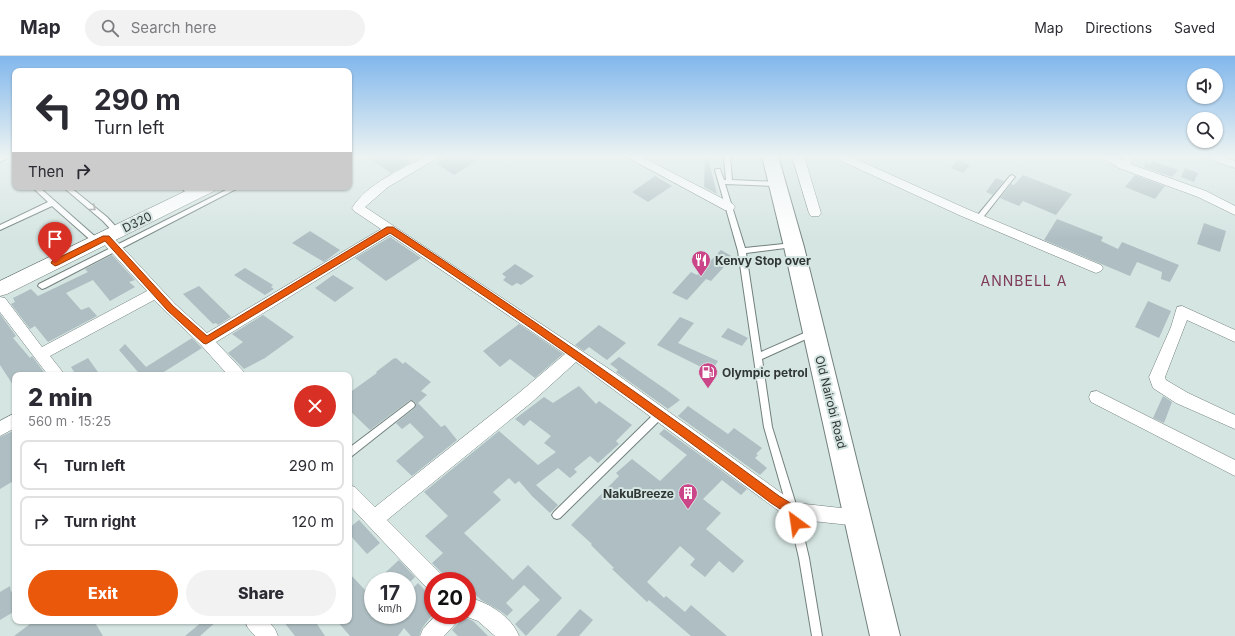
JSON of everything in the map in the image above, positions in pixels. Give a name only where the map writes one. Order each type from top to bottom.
[{"type":"highway","name":"Old Nairobi Road","points":[[776,183],[794,245],[859,518],[885,636]]},
{"type":"street","points":[[387,183],[366,197],[358,208],[472,283],[575,354],[793,511],[859,518]]},
{"type":"street","points":[[683,183],[729,207]]},
{"type":"street","points":[[806,183],[815,213]]},
{"type":"street","points":[[900,183],[1096,268]]},
{"type":"street","points":[[1177,183],[1235,211]]},
{"type":"street","name":"D320","points":[[0,289],[109,240],[188,191]]},
{"type":"street","points":[[206,341],[390,229]]},
{"type":"street","points":[[109,240],[170,308],[206,341],[235,372]]},
{"type":"street","points":[[40,355],[157,292]]},
{"type":"street","points":[[0,302],[54,372]]},
{"type":"street","points":[[1235,336],[1182,311],[1178,327],[1157,377],[1157,381],[1159,384],[1182,398],[1235,422]]},
{"type":"street","points":[[374,519],[526,397],[575,354]]},
{"type":"street","points":[[1097,397],[1235,468]]},
{"type":"street","points":[[0,429],[12,422]]},
{"type":"street","points":[[352,503],[374,519],[425,572]]},
{"type":"street","points":[[476,608],[490,617],[510,636]]},
{"type":"street","points":[[258,624],[268,636]]},
{"type":"street","points":[[430,636],[441,624]]},
{"type":"lane","points":[[725,183],[729,207],[742,251],[768,427],[793,511],[804,558],[817,636]]},
{"type":"lane","points":[[979,218],[1007,183]]},
{"type":"lane","points":[[38,190],[52,203],[109,240]]},
{"type":"lane","points":[[70,190],[106,219],[109,240]]},
{"type":"lane","points":[[42,286],[109,240],[231,190]]},
{"type":"lane","points":[[0,228],[52,203]]},
{"type":"lane","points":[[742,251],[794,245]]},
{"type":"lane","points":[[758,357],[814,332]]},
{"type":"lane","points":[[352,451],[410,405]]},
{"type":"lane","points":[[557,515],[660,414]]},
{"type":"building","points":[[645,183],[667,183],[672,186],[648,202],[632,192]]},
{"type":"building","points":[[704,183],[714,183],[717,194],[704,187]]},
{"type":"building","points":[[992,183],[1002,183],[993,195],[986,192]]},
{"type":"building","points":[[1016,183],[1044,183],[1072,194],[1056,215],[1023,201],[1019,206],[1000,198],[1011,184],[1014,185]]},
{"type":"building","points":[[1128,183],[1157,183],[1165,186],[1155,199],[1125,187]]},
{"type":"building","points":[[1057,219],[1103,237],[1101,241],[1118,249],[1122,242],[1179,265],[1170,282],[1161,279],[1162,272],[1137,262],[1130,276],[1044,240]]},
{"type":"building","points":[[1204,223],[1226,231],[1220,252],[1197,244]]},
{"type":"building","points":[[310,231],[340,250],[324,262],[292,243]]},
{"type":"building","points":[[390,237],[421,258],[386,281],[355,258]]},
{"type":"building","name":"Kenvy Stop over","points":[[721,250],[733,257],[711,281],[706,279],[687,300],[672,293],[691,272],[697,275]]},
{"type":"building","points":[[112,255],[135,280],[129,282],[135,287],[110,301],[93,280],[66,293],[81,310],[89,307],[97,316],[48,342],[35,326],[30,329],[11,304],[15,302],[13,298],[31,289],[38,296],[88,272],[85,269]]},
{"type":"building","points":[[515,264],[534,276],[521,285],[517,283],[512,286],[503,280],[506,277],[502,274]]},
{"type":"building","points":[[245,268],[273,285],[271,287],[274,289],[265,295],[234,275]]},
{"type":"building","points":[[333,275],[354,288],[335,302],[315,288]]},
{"type":"building","points":[[199,286],[231,317],[218,325],[216,323],[213,324],[183,294]]},
{"type":"building","points":[[1148,301],[1171,311],[1159,338],[1135,327]]},
{"type":"building","points":[[0,314],[16,336],[13,338],[30,358],[32,356],[44,372],[12,372],[12,383],[0,365]]},
{"type":"building","points":[[263,315],[294,337],[265,358],[244,369],[228,353],[243,342],[232,334]]},
{"type":"building","points":[[680,317],[694,323],[678,343],[718,361],[711,372],[657,345]]},
{"type":"building","points":[[519,324],[563,354],[535,378],[510,359],[500,367],[483,351]]},
{"type":"building","points":[[599,325],[626,343],[607,360],[589,347],[584,351],[575,345]]},
{"type":"building","points":[[728,328],[748,338],[742,346],[721,337]]},
{"type":"building","points":[[192,338],[202,348],[164,372],[138,372],[119,350],[125,344],[146,367]]},
{"type":"building","points":[[619,357],[680,400],[668,409],[616,372],[618,370],[610,364]]},
{"type":"building","points":[[88,358],[98,372],[74,372],[71,367]]},
{"type":"building","points":[[396,358],[403,364],[405,362],[431,382],[421,391],[427,395],[418,403],[441,427],[445,425],[457,440],[412,476],[396,461],[424,437],[410,423],[402,429],[396,423],[415,408],[415,402],[410,400],[370,430],[352,413],[352,391],[377,373],[376,372]]},
{"type":"building","points":[[579,386],[596,404],[599,401],[632,425],[616,441],[619,444],[598,463],[590,456],[574,469],[577,472],[570,478],[558,468],[536,485],[558,505],[550,513],[519,481],[515,484],[509,478],[493,492],[501,500],[464,533],[513,580],[528,565],[562,598],[526,636],[515,624],[540,600],[524,585],[506,603],[513,610],[507,616],[481,600],[476,595],[476,572],[441,572],[432,563],[443,553],[425,536],[448,516],[424,492],[499,431],[538,465],[556,452],[544,443],[551,436],[530,420],[524,426],[515,419],[544,397],[553,403]]},
{"type":"building","points":[[1163,396],[1172,402],[1164,423],[1153,418]]},
{"type":"building","points":[[688,406],[728,434],[734,428],[762,448],[756,454],[758,455],[755,458],[767,468],[760,475],[678,416]]},
{"type":"building","points":[[664,429],[747,489],[741,495],[722,480],[703,499],[721,513],[706,529],[744,561],[733,573],[719,561],[705,577],[690,565],[695,559],[680,546],[647,582],[664,598],[666,596],[685,612],[691,605],[727,636],[691,636],[649,600],[647,602],[612,569],[614,568],[591,545],[592,544],[571,525],[619,476],[616,473],[632,459],[660,481],[687,455],[659,434]]},
{"type":"building","points":[[12,431],[12,482],[0,489],[0,437]]},
{"type":"building","points":[[359,520],[380,543],[367,554],[352,537],[352,526]]},
{"type":"building","points":[[399,560],[410,572],[386,572]]},
{"type":"building","points":[[352,576],[364,589],[364,624],[416,624],[416,585],[418,583],[424,589],[425,624],[419,636],[411,636],[404,628],[398,636],[350,636],[340,624],[352,624]]},
{"type":"building","points":[[10,586],[11,592],[12,591],[12,613],[0,620],[0,592]]},
{"type":"building","points":[[580,609],[593,620],[579,636],[556,636]]},
{"type":"building","points":[[30,624],[96,624],[103,636],[14,636]]},
{"type":"building","points":[[199,624],[214,624],[200,636],[185,636]]},
{"type":"building","points":[[285,624],[317,624],[325,636],[295,636]]},
{"type":"building","points":[[458,624],[476,624],[488,636],[458,636],[452,630]]},
{"type":"place","name":"Kenvy Stop over","points":[[701,277]]},
{"type":"place","name":"Olympic petrol","points":[[708,389]]},
{"type":"place","name":"NakuBreeze","points":[[688,510]]},
{"type":"district","name":"ANNBELL A","points":[[1024,280]]},
{"type":"route","points":[[55,263],[106,238],[157,292],[170,308],[206,341],[390,229],[430,257],[472,283],[660,414],[793,511],[796,523]]}]
